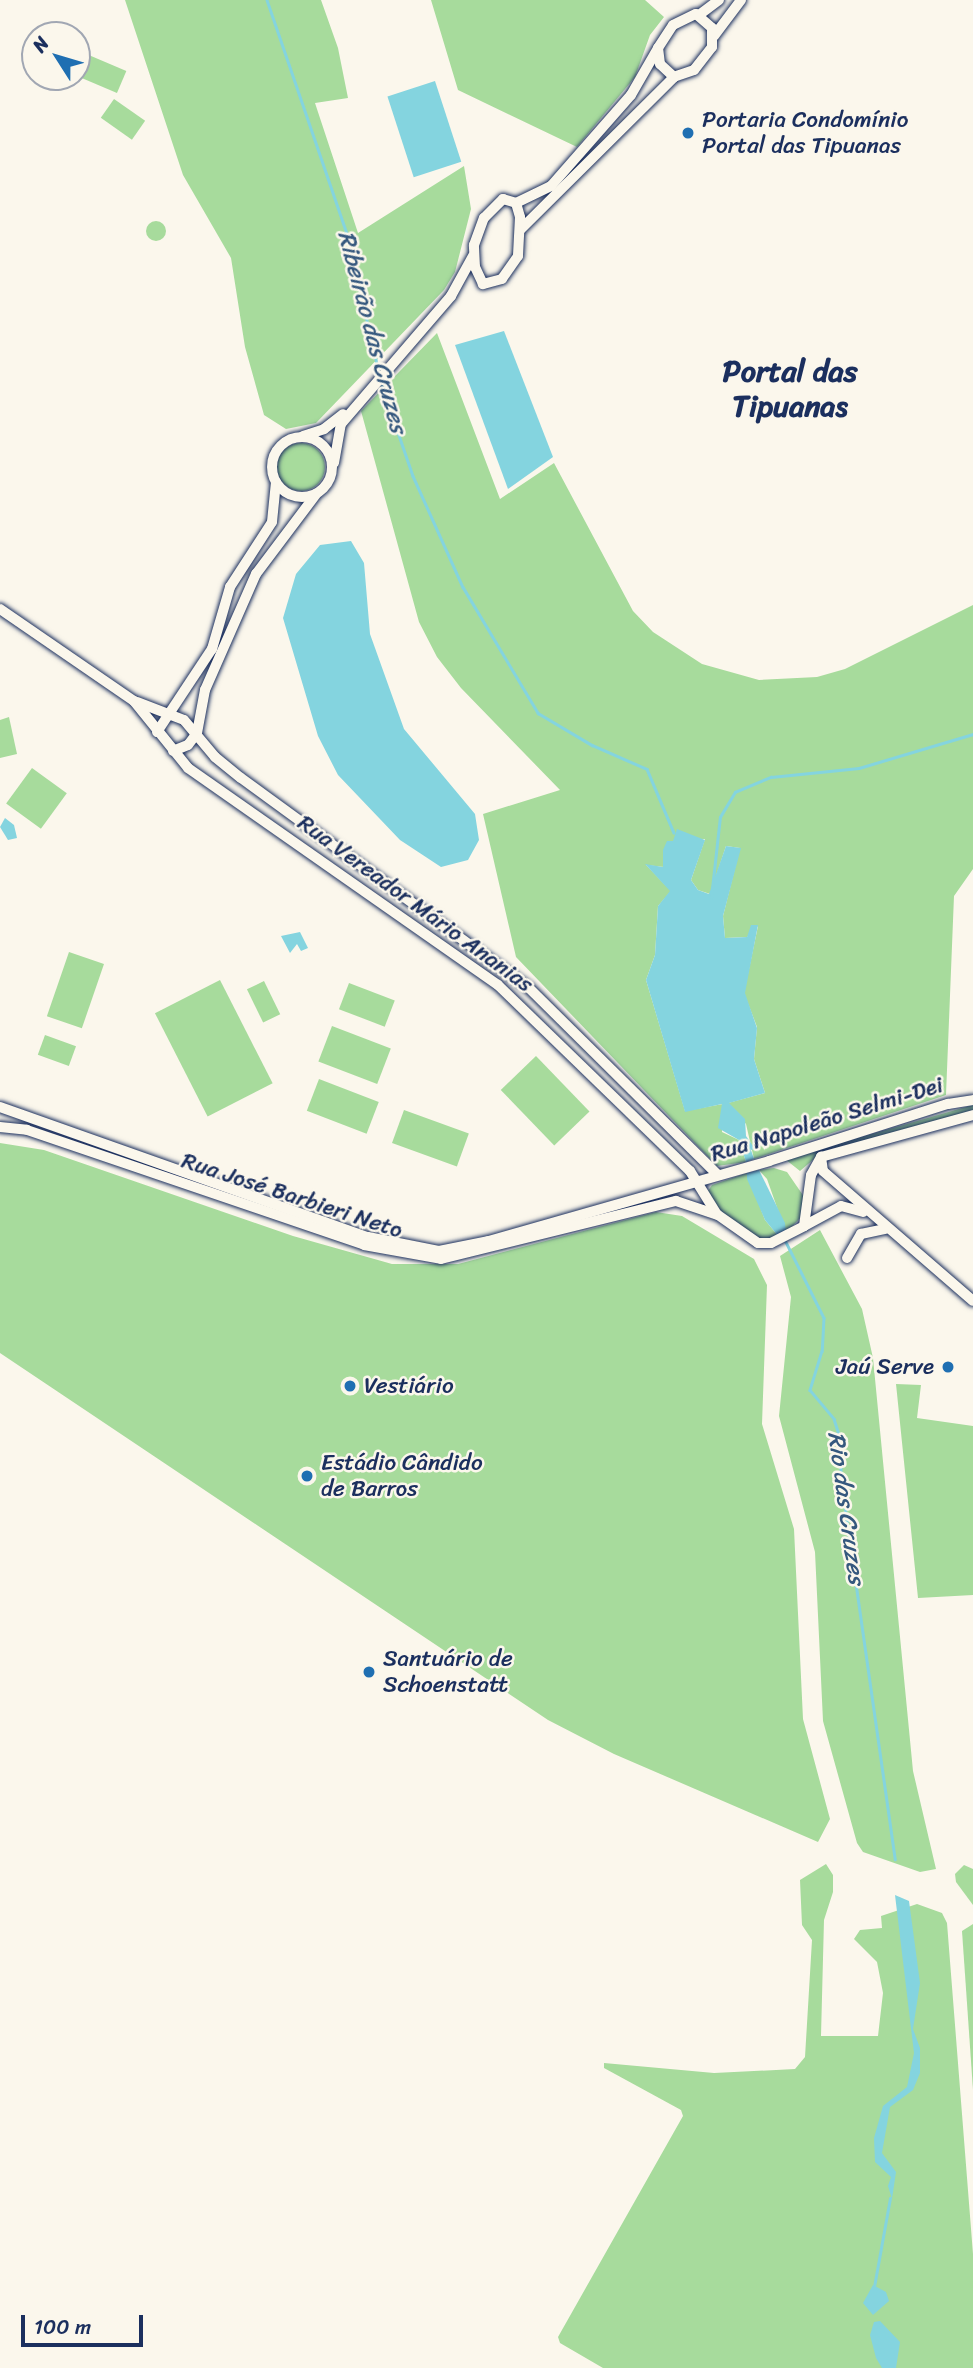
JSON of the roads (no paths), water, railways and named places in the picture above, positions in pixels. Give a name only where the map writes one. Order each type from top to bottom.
[{"type":"street","points":[[157,733],[167,713],[212,649],[230,587],[272,522],[276,482],[272,467],[276,452],[298,437],[324,429],[356,403],[451,296],[473,256],[480,226],[494,205],[503,199],[516,203],[551,186],[631,95],[658,48],[680,19],[699,15],[719,0]]},
{"type":"street","points":[[520,230],[674,77],[688,74],[702,62],[714,36],[741,0]]},
{"type":"street","points":[[699,15],[714,36]]},
{"type":"street","points":[[658,48],[660,64],[674,77]]},
{"type":"street","points":[[451,296],[479,281],[490,285],[512,269],[520,230],[516,203]]},
{"type":"street","points":[[473,256],[479,281]]},
{"type":"street","points":[[173,751],[188,745],[197,733],[205,691],[256,573],[297,513],[327,483],[334,463],[336,437],[356,403]]},
{"type":"street","points":[[298,437],[316,440],[334,463]]},
{"type":"street","points":[[276,482],[299,497],[317,493]]},
{"type":"street","name":"Rua Vereador Mário Ananias","points":[[0,609],[134,701],[167,713],[197,733],[215,757],[241,778],[528,986],[718,1175]]},
{"type":"street","name":"Rua Vereador Mário Ananias","points":[[134,701],[157,733],[188,768],[498,985],[690,1171],[694,1183],[718,1215]]},
{"type":"street","name":"Rua Napoleão Selmi-Dei","points":[[694,1183],[935,1107],[973,1100]]},
{"type":"street","name":"Rua José Barbieri Neto","points":[[0,1107],[368,1237],[424,1250],[489,1241],[694,1183]]},
{"type":"street","name":"Rua Napoleão Selmi-Dei","points":[[800,1229],[810,1183],[821,1157],[973,1115]]},
{"type":"street","name":"Rua José Barbieri Neto","points":[[0,1128],[27,1130],[364,1245],[424,1259],[489,1250],[660,1202],[676,1201],[718,1215],[758,1243],[771,1243],[800,1229],[825,1212],[853,1205],[875,1219]]},
{"type":"street","points":[[821,1157],[823,1171],[886,1229],[973,1301]]},
{"type":"street","points":[[847,1258],[861,1234],[886,1229]]},
{"type":"water","points":[[435,81],[461,162],[414,177],[387,96]]},
{"type":"water","points":[[504,331],[553,457],[508,489],[455,345]]},
{"type":"water","points":[[351,541],[364,563],[370,634],[404,729],[475,814],[479,840],[468,860],[441,867],[400,840],[338,775],[318,736],[283,618],[296,574],[320,545]]},
{"type":"water","points":[[5,818],[14,825],[17,838],[8,840],[0,827]]},
{"type":"water","points":[[677,829],[705,840],[691,880],[698,890],[709,894],[726,846],[741,848],[723,916],[725,938],[747,937],[751,925],[758,925],[745,993],[757,1028],[754,1059],[765,1093],[729,1103],[745,1119],[746,1136],[755,1149],[751,1150],[754,1159],[746,1162],[739,1140],[718,1128],[722,1104],[685,1112],[646,980],[655,955],[658,906],[670,891],[645,864],[663,867],[663,850],[667,841],[673,841]]},
{"type":"water","points":[[300,932],[308,948],[301,951],[297,944],[290,953],[281,936]]},
{"type":"water","points":[[759,1170],[785,1223],[786,1233],[779,1237],[765,1220],[747,1179],[747,1173]]},
{"type":"water","points":[[895,1895],[909,1901],[920,1983],[913,2029],[920,2048],[920,2073],[913,2090],[890,2107],[882,2153],[896,2172],[892,2199],[888,2186],[891,2177],[875,2162],[874,2138],[883,2106],[907,2087],[914,2053]]},
{"type":"water","points":[[873,2285],[886,2292],[889,2301],[873,2315],[863,2303]]},
{"type":"water","points":[[880,2321],[900,2342],[896,2368],[882,2368],[876,2358],[870,2335],[874,2322]]},
{"type":"waterway","name":"Ribeirão das Cruzes","points":[[267,0],[347,234],[379,373]]},
{"type":"waterway","name":"Ribeirão das Cruzes","points":[[381,383],[413,476],[463,587],[538,713],[592,745],[647,769],[674,833]]},
{"type":"waterway","points":[[711,898],[720,817],[735,792],[771,777],[859,768],[973,734]]},
{"type":"waterway","name":"Rio das Cruzes","points":[[785,1240],[824,1318],[822,1351],[810,1390],[834,1419],[841,1441],[841,1478],[895,1859]]},
{"type":"waterway","name":"Rio das Cruzes","points":[[874,2287],[890,2198]]},
{"type":"place","name":"Portaria Condomínio Portal das Tipuanas","points":[[688,133]]},
{"type":"place","name":"Jaú Serve","points":[[948,1367]]},
{"type":"place","name":"Vestiário","points":[[350,1386]]},
{"type":"place","name":"Estádio Cândido de Barros","points":[[307,1476]]},
{"type":"place","name":"Santuário de Schoenstatt","points":[[369,1672]]},
{"type":"district","name":"Portal das Tipuanas","points":[[790,388]]}]
